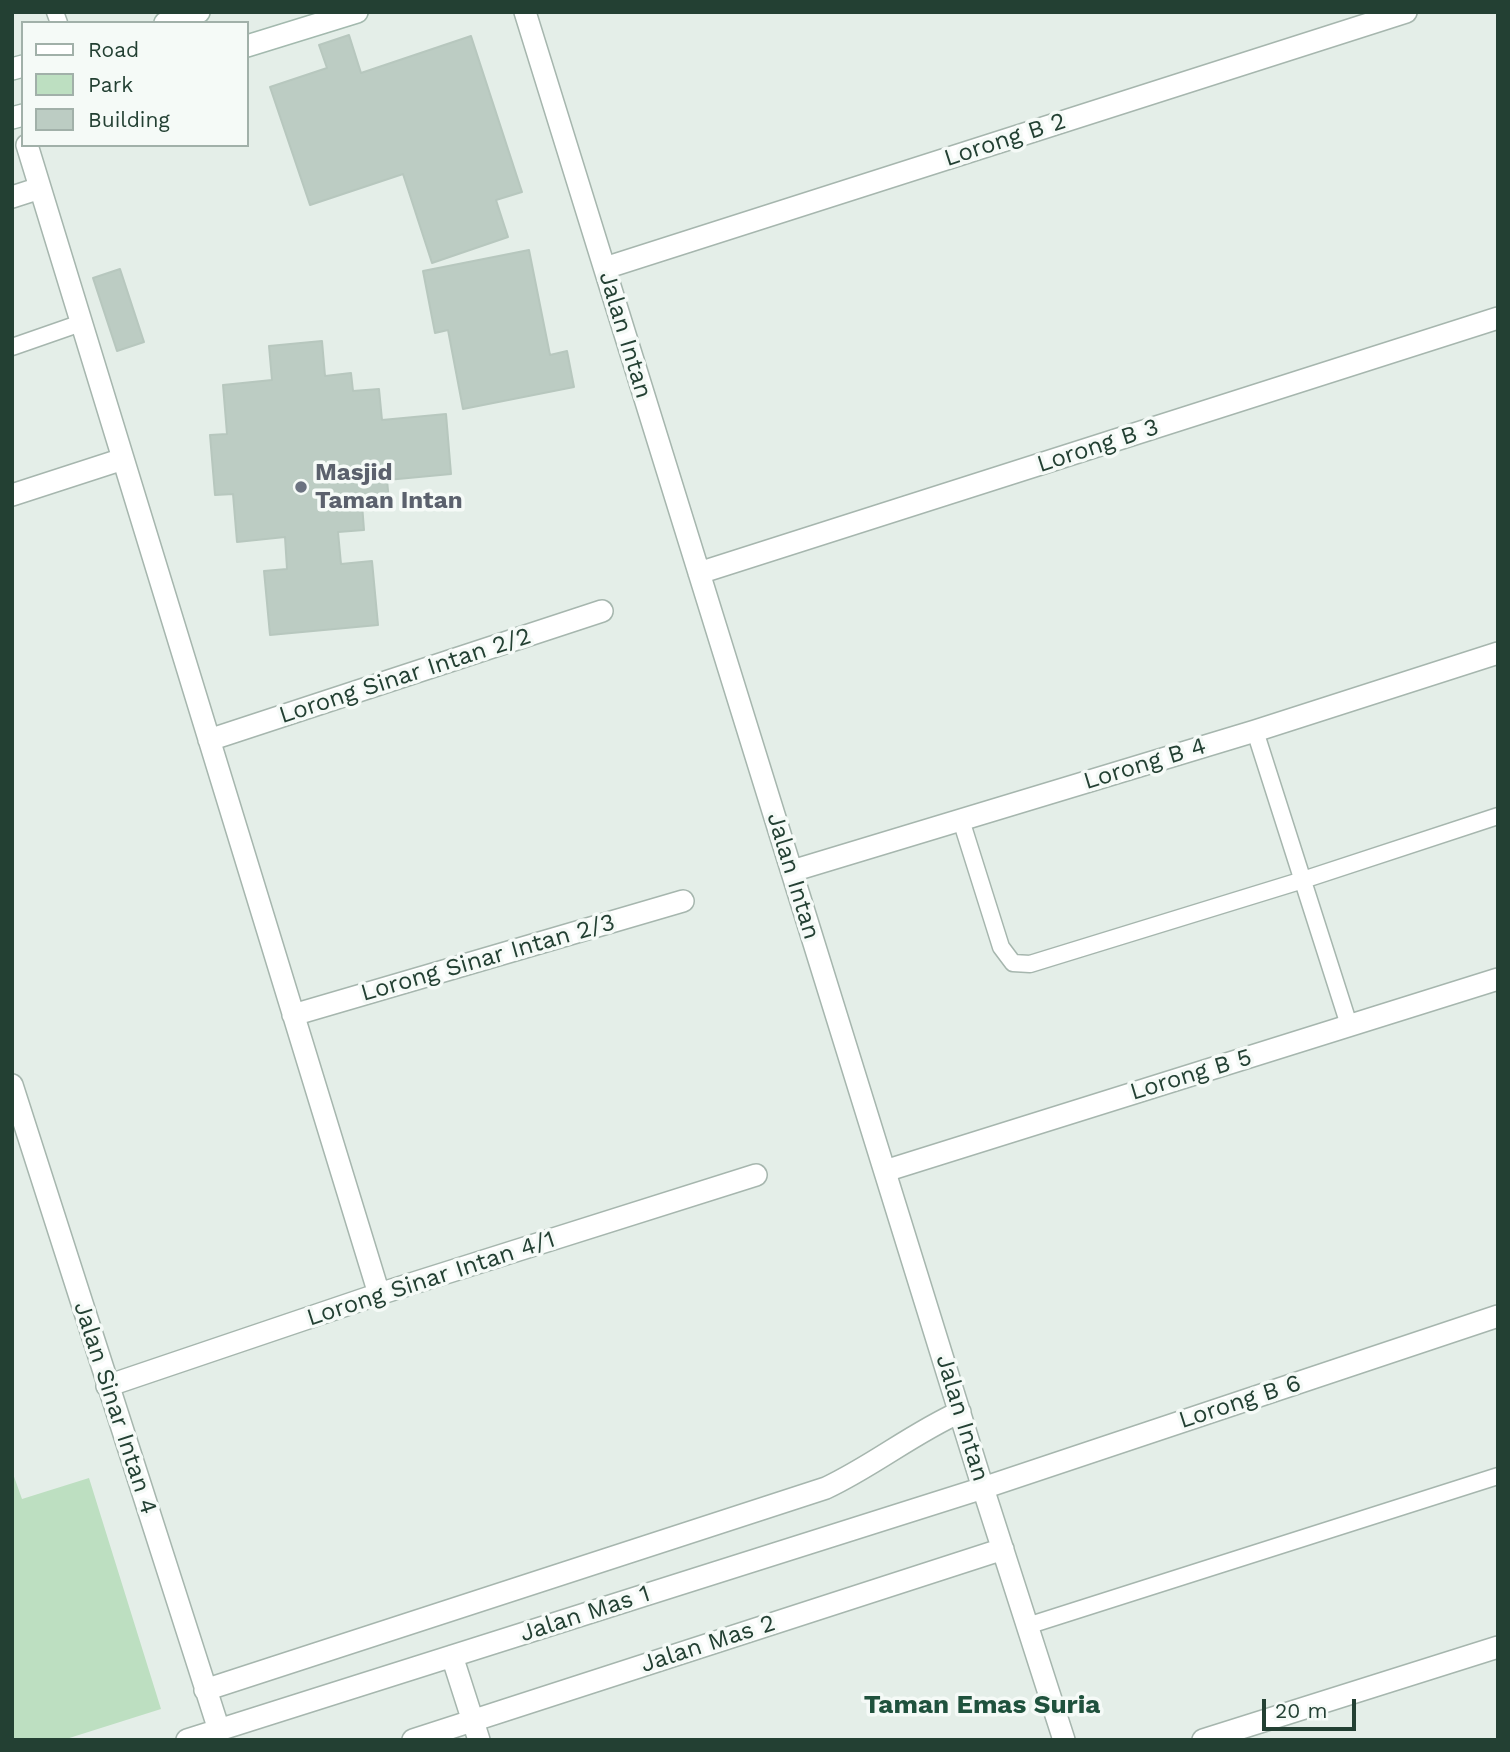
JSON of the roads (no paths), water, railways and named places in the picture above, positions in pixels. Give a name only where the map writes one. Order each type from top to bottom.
[{"type":"street","points":[[170,21],[199,12]]},
{"type":"street","points":[[248,46],[357,12]]},
{"type":"street","name":"Jalan Intan","points":[[525,12],[983,1488],[1064,1740]]},
{"type":"street","name":"Lorong B 2","points":[[605,268],[1406,12]]},
{"type":"street","points":[[28,147],[379,1294]]},
{"type":"street","points":[[12,197],[40,188]]},
{"type":"street","name":"Lorong B 3","points":[[699,573],[1498,318]]},
{"type":"street","points":[[12,495],[123,459]]},
{"type":"street","name":"Lorong Sinar Intan 2/2","points":[[209,740],[601,611]]},
{"type":"street","name":"Lorong B 4","points":[[792,871],[1255,731],[1498,653]]},
{"type":"street","name":"Lorong Sinar Intan 2/3","points":[[293,1015],[683,901]]},
{"type":"street","name":"Lorong B 5","points":[[885,1171],[1498,979]]},
{"type":"street","name":"Jalan Sinar Intan 4","points":[[12,1085],[219,1730]]},
{"type":"street","name":"Lorong Sinar Intan 4/1","points":[[107,1386],[379,1294],[756,1175]]},
{"type":"street","name":"Lorong B 6","points":[[983,1488],[1498,1316]]},
{"type":"street","points":[[205,1690],[826,1488],[855,1474],[926,1429],[960,1412]]},
{"type":"street","name":"Jalan Mas 1","points":[[187,1740],[983,1488]]},
{"type":"street","name":"Jalan Mas 2","points":[[413,1740],[476,1730],[1003,1549]]},
{"type":"street","points":[[1203,1740],[1498,1647]]},
{"type":"street","points":[[452,1656],[476,1730]]},
{"type":"lane","points":[[12,347],[82,323]]},
{"type":"lane","points":[[1255,731],[1349,1026]]},
{"type":"lane","points":[[961,820],[1001,947],[1013,963],[1030,964],[1303,880],[1498,816]]},
{"type":"lane","points":[[1027,1626],[1498,1476]]},
{"type":"place","name":"Masjid Taman Intan","points":[[301,487]]},
{"type":"district","name":"Taman Emas Suria","points":[[982,1705]]}]
